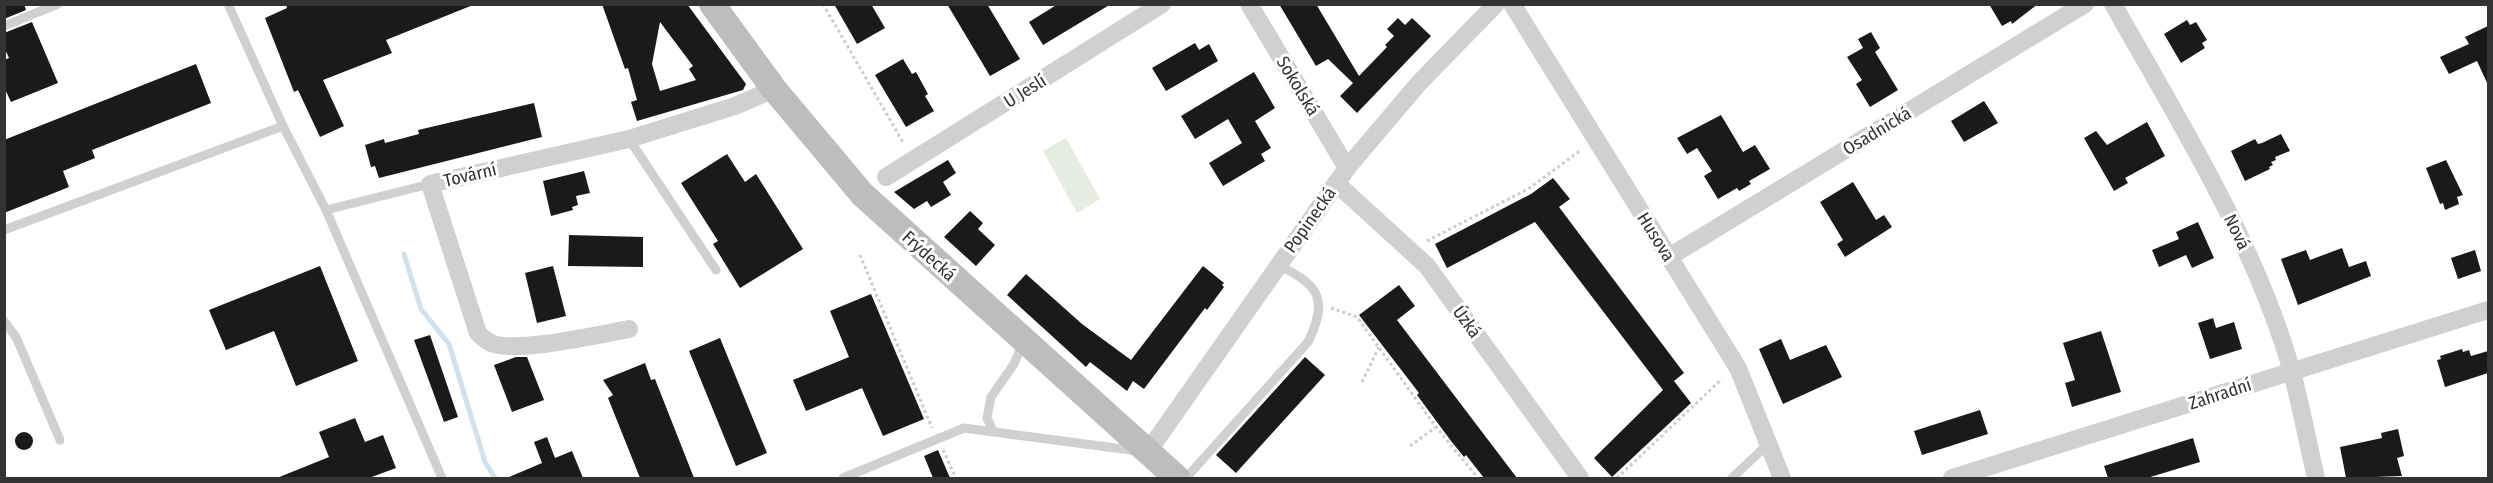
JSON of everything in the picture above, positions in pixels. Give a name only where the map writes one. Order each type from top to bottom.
[{"type":"main road","name":"Frýdecká","points":[[721,7],[774,89],[862,194],[1023,342],[1177,478]]},
{"type":"street","name":"U Jeslí","points":[[886,177],[1162,4]]},
{"type":"street","name":"Sokolská","points":[[1249,4],[1347,168]]},
{"type":"street","name":"Popinecká","points":[[1147,453],[1347,168],[1419,83],[1496,4]]},
{"type":"street","name":"Husova","points":[[1512,4],[1738,368],[1782,478]]},
{"type":"street","name":"Osadnická","points":[[1669,257],[2085,4]]},
{"type":"street","name":"Nová","points":[[2113,4],[2204,165],[2250,259],[2291,371],[2316,478]]},
{"type":"street","name":"Tovární","points":[[629,329],[526,346],[504,346],[489,342],[478,333],[430,184],[629,139],[735,106],[774,89]]},
{"type":"street","name":"Úzká","points":[[1336,183],[1427,266],[1580,478]]},
{"type":"street","name":"Zahradní","points":[[1952,478],[2488,310]]},
{"type":"lane","points":[[4,26],[58,4]]},
{"type":"lane","points":[[228,4],[283,126],[326,210],[442,478]]},
{"type":"lane","points":[[4,230],[283,126]]},
{"type":"lane","points":[[629,139],[716,270]]},
{"type":"lane","points":[[326,210],[430,184]]},
{"type":"lane","points":[[1186,478],[1308,342],[1319,320],[1319,304],[1314,288],[1302,277],[1278,266]]},
{"type":"lane","points":[[4,321],[16,337],[60,440]]},
{"type":"lane","points":[[993,431],[987,418],[991,397],[1014,363],[1023,342]]},
{"type":"lane","points":[[843,478],[964,428],[1147,453]]},
{"type":"lane","points":[[1732,478],[1768,444]]},
{"type":"path","points":[[823,4],[914,161]]},
{"type":"path","points":[[1409,250],[1528,189],[1596,139]]},
{"type":"path","points":[[860,255],[956,478]]},
{"type":"path","points":[[1319,304],[1357,317],[1436,427],[1478,478]]},
{"type":"path","points":[[1362,382],[1379,347]]},
{"type":"path","points":[[1617,478],[1722,379],[1738,368]]},
{"type":"path","points":[[1410,446],[1436,427]]},
{"type":"shaded area","points":[[1066,138],[1100,199],[1077,213],[1043,151]]},
{"type":"building","points":[[4,4],[24,4],[26,10],[4,19]]},
{"type":"building","points":[[286,4],[473,5],[386,40],[392,53],[323,80],[344,126],[320,137],[298,90],[294,92],[265,18],[287,8]]},
{"type":"building","points":[[602,4],[687,4],[746,84],[743,90],[637,121],[631,102],[637,100],[628,68],[625,69]],"holes":[[[660,22],[693,66],[689,69],[696,80],[660,91],[652,64]]]},
{"type":"building","points":[[834,4],[871,4],[885,28],[857,44]]},
{"type":"building","points":[[947,4],[987,4],[1020,59],[990,76]]},
{"type":"building","points":[[1058,4],[1111,4],[1043,45],[1029,22]]},
{"type":"building","points":[[1279,4],[1316,4],[1359,76],[1387,47],[1385,45],[1394,36],[1387,29],[1398,18],[1405,25],[1412,18],[1431,36],[1357,113],[1340,96],[1353,83],[1328,59],[1316,66]]},
{"type":"building","points":[[1989,4],[2038,4],[2012,24],[2011,21],[2002,26]]},
{"type":"building","points":[[2187,20],[2190,25],[2196,22],[2207,40],[2202,43],[2205,48],[2181,63],[2164,34]]},
{"type":"building","points":[[32,22],[58,83],[11,102],[4,87],[4,60],[9,58],[4,47],[4,33]]},
{"type":"building","points":[[2488,26],[2488,85],[2477,61],[2449,74],[2440,57],[2469,44],[2465,37]]},
{"type":"building","points":[[1871,32],[1880,48],[1875,52],[1898,90],[1870,107],[1856,84],[1862,80],[1847,57],[1863,48],[1858,39]]},
{"type":"building","points":[[1195,43],[1199,50],[1209,44],[1218,61],[1166,91],[1152,68]]},
{"type":"building","points":[[903,59],[912,74],[916,72],[928,94],[925,96],[934,111],[906,127],[875,75]]},
{"type":"building","points":[[196,64],[211,103],[92,150],[95,158],[63,171],[69,187],[4,213],[4,140]]},
{"type":"building","points":[[1254,72],[1275,108],[1255,121],[1271,148],[1261,154],[1265,161],[1223,186],[1209,163],[1242,143],[1228,119],[1195,139],[1181,116]]},
{"type":"building","points":[[1984,101],[1998,123],[1964,142],[1951,121]]},
{"type":"building","points":[[534,103],[542,137],[379,178],[375,166],[371,167],[365,145],[384,139],[385,143],[419,134],[418,130]]},
{"type":"building","points":[[1721,115],[1743,152],[1755,145],[1770,169],[1749,181],[1751,184],[1739,191],[1737,188],[1718,199],[1704,176],[1712,171],[1697,148],[1687,154],[1677,138]]},
{"type":"building","points":[[2147,122],[2165,156],[2125,178],[2128,183],[2114,191],[2084,138],[2096,131],[2107,145]]},
{"type":"building","points":[[2281,134],[2290,151],[2275,157],[2276,160],[2271,162],[2273,165],[2269,167],[2270,169],[2245,181],[2231,151],[2255,139],[2258,144]]},
{"type":"building","points":[[727,154],[745,182],[756,174],[803,249],[740,288],[713,244],[718,241],[681,183]]},
{"type":"building","points":[[948,160],[956,173],[943,182],[951,195],[931,207],[927,201],[914,209],[894,192]]},
{"type":"building","points":[[2446,160],[2463,195],[2457,197],[2459,204],[2445,210],[2443,203],[2440,204],[2426,168]]},
{"type":"building","points":[[584,171],[590,193],[576,196],[578,205],[572,207],[573,210],[551,216],[543,181]]},
{"type":"building","points":[[1553,178],[1570,199],[1559,207],[1684,373],[1674,381],[1691,403],[1612,477],[1594,458],[1663,390],[1535,222],[1447,268],[1435,244],[1531,194]]},
{"type":"building","points":[[1853,182],[1876,220],[1884,215],[1892,227],[1845,257],[1837,244],[1843,240],[1820,202]]},
{"type":"building","points":[[970,211],[983,223],[978,229],[995,245],[976,266],[944,237]]},
{"type":"building","points":[[2198,222],[2214,258],[2192,268],[2186,255],[2159,267],[2152,250],[2179,239],[2176,232]]},
{"type":"building","points":[[569,235],[643,237],[643,267],[568,266]]},
{"type":"building","points":[[2342,248],[2349,267],[2366,261],[2371,276],[2298,305],[2281,259],[2306,250],[2310,260]]},
{"type":"building","points":[[2475,250],[2481,271],[2458,279],[2451,258]]},
{"type":"building","points":[[320,266],[358,361],[296,386],[274,331],[226,350],[209,310]]},
{"type":"building","points":[[553,266],[566,316],[537,323],[525,273]]},
{"type":"building","points":[[1203,266],[1224,283],[1222,285],[1224,287],[1207,310],[1205,308],[1144,389],[1133,381],[1127,391],[1090,362],[1086,367],[1007,295],[1026,274],[1082,324],[1131,360]]},
{"type":"building","points":[[1399,285],[1415,306],[1397,320],[1517,478],[1484,478],[1466,455],[1464,457],[1451,441],[1417,395],[1419,393],[1359,315]]},
{"type":"building","points":[[871,294],[924,419],[883,436],[862,388],[806,411],[793,380],[849,357],[830,311]]},
{"type":"building","points":[[2213,318],[2216,328],[2234,322],[2242,349],[2210,359],[2198,323]]},
{"type":"building","points":[[2101,331],[2121,392],[2072,407],[2065,383],[2075,380],[2063,343]]},
{"type":"building","points":[[430,335],[458,417],[444,422],[414,340]]},
{"type":"building","points":[[720,338],[767,453],[736,466],[689,351]]},
{"type":"building","points":[[1781,339],[1790,360],[1826,345],[1842,377],[1783,404],[1759,349]]},
{"type":"building","points":[[2462,349],[2463,352],[2469,350],[2471,356],[2488,351],[2488,373],[2445,387],[2437,360],[2441,359],[2440,356]]},
{"type":"building","points":[[516,357],[527,357],[544,400],[512,412],[494,365]]},
{"type":"building","points":[[1305,357],[1325,375],[1236,473],[1216,455]]},
{"type":"building","points":[[645,363],[651,380],[655,379],[694,478],[640,478],[608,398],[613,395],[603,380]]},
{"type":"building","points":[[1980,410],[1988,434],[1922,455],[1914,431]]},
{"type":"building","points":[[355,418],[365,442],[383,435],[396,468],[369,478],[277,478],[329,457],[319,432]]},
{"type":"building","points":[[2398,429],[2404,456],[2397,458],[2402,476],[2346,478],[2340,447],[2382,438],[2381,433]]},
{"type":"building","points":[[24,432],[30,435],[33,441],[30,447],[24,450],[18,447],[15,441],[18,435]]},
{"type":"building","points":[[547,437],[555,458],[572,451],[583,478],[507,478],[542,463],[534,442]]},
{"type":"building","points":[[2193,438],[2200,462],[2147,478],[2108,478],[2104,466]]},
{"type":"building","points":[[938,450],[950,478],[933,478],[924,456]]},
{"type":"waterway","points":[[404,254],[421,309],[449,344],[485,462],[495,478]]}]
